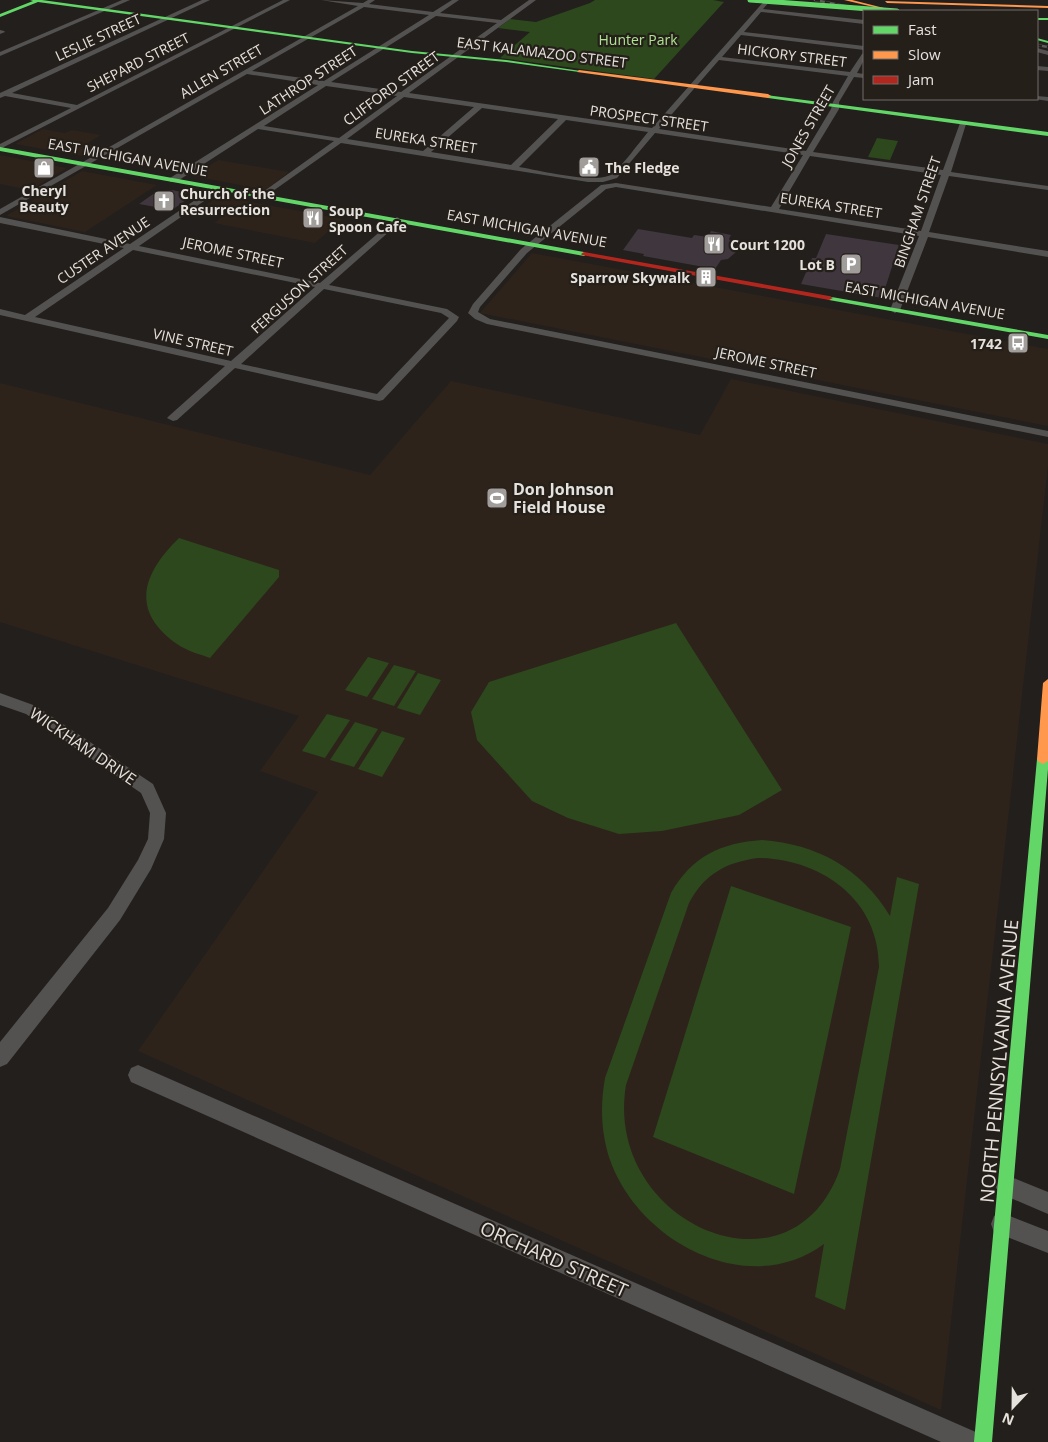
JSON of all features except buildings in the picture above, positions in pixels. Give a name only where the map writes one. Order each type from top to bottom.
[{"type":"main road","name":"EAST KALAMAZOO STREET","points":[[37,0],[382,48],[513,62],[1048,134]]},
{"type":"main road","points":[[0,16],[37,0]]},
{"type":"main road","points":[[749,0],[884,10]]},
{"type":"main road","points":[[778,0],[918,9],[967,10]]},
{"type":"main road","points":[[844,0],[1048,7]]},
{"type":"main road","points":[[844,0],[893,10]]},
{"type":"main road","points":[[886,1],[989,0]]},
{"type":"main road","name":"EAST MICHIGAN AVENUE","points":[[0,148],[1048,337]]},
{"type":"main road","name":"NORTH PENNSYLVANIA AVENUE","points":[[983,1442],[1046,749],[1048,683]]},
{"type":"street","points":[[0,54],[127,0]]},
{"type":"street","name":"LESLIE STREET","points":[[2,95],[206,0]]},
{"type":"street","name":"SHEPARD STREET","points":[[0,148],[287,0]]},
{"type":"street","points":[[324,0],[502,22]]},
{"type":"street","name":"ALLEN STREET","points":[[0,212],[372,0]]},
{"type":"street","name":"LATHROP STREET","points":[[173,180],[456,0]]},
{"type":"street","name":"CLIFFORD STREET","points":[[263,196],[533,0]]},
{"type":"street","name":"EUREKA STREET","points":[[259,127],[588,180],[603,180],[614,176],[768,0]]},
{"type":"street","points":[[759,10],[863,22]]},
{"type":"street","points":[[739,33],[863,48]]},
{"type":"street","name":"JONES STREET","points":[[774,210],[809,153],[863,57]]},
{"type":"street","name":"HICKORY STREET","points":[[718,58],[863,76]]},
{"type":"street","name":"PROSPECT STREET","points":[[246,72],[1048,188]]},
{"type":"street","points":[[2,95],[78,107]]},
{"type":"street","points":[[424,154],[480,106]]},
{"type":"street","points":[[513,168],[564,118]]},
{"type":"street","name":"BINGHAM STREET","points":[[895,310],[900,303],[964,123]]},
{"type":"street","name":"EUREKA STREET","points":[[532,244],[597,192],[610,186],[629,186],[1048,254]]},
{"type":"street","name":"CUSTER AVENUE","points":[[27,318],[220,188]]},
{"type":"street","name":"JEROME STREET","points":[[0,220],[444,311],[454,316],[453,320],[379,398]]},
{"type":"street","name":"FERGUSON STREET","points":[[173,418],[397,220]]},
{"type":"street","name":"JEROME STREET","points":[[532,244],[476,306],[473,313],[478,318],[1048,434]]},
{"type":"street","name":"VINE STREET","points":[[0,312],[379,398]]},
{"type":"street","name":"WICKHAM DRIVE","points":[[0,699],[31,710],[148,790],[158,813],[156,839],[145,864],[114,914],[0,1057]]},
{"type":"street","name":"ORCHARD STREET","points":[[138,1075],[970,1442]]},
{"type":"street","points":[[1006,1186],[1048,1202]]},
{"type":"street","points":[[1002,1224],[1048,1242]]},
{"type":"shaded area","points":[[43,129],[65,133],[72,130],[101,135],[86,144],[104,147],[87,157],[15,144]]},
{"type":"shaded area","points":[[0,155],[67,168],[30,190],[0,184]]},
{"type":"shaded area","points":[[218,160],[289,172],[265,190],[193,176]]},
{"type":"shaded area","points":[[82,171],[157,185],[85,232],[6,216]]},
{"type":"shaded area","points":[[219,196],[343,219],[315,243],[214,223],[226,214],[201,208]]},
{"type":"shaded area","points":[[532,253],[1048,349],[1048,426],[480,313]]},
{"type":"shaded area","points":[[731,379],[1048,444],[1048,466],[941,1410],[138,1051],[318,792],[260,771],[299,716],[0,622],[0,383],[370,475],[451,381],[700,435]]},
{"type":"green space","name":"Hunter Park","points":[[595,0],[713,0],[724,2],[654,79],[500,58],[530,32],[498,28],[510,19],[536,22]]},
{"type":"green space","points":[[877,138],[898,141],[890,160],[868,157]]},
{"type":"green space","points":[[179,538],[279,570],[279,577],[210,658],[177,644],[152,619],[147,605],[146,592],[156,565]]},
{"type":"green space","points":[[676,623],[782,790],[739,815],[662,831],[619,834],[568,818],[532,801],[477,740],[471,712],[489,682]]},
{"type":"green space","points":[[368,657],[389,663],[367,697],[345,690]]},
{"type":"green space","points":[[394,665],[416,671],[394,706],[372,699]]},
{"type":"green space","points":[[418,673],[441,680],[420,715],[397,708]]},
{"type":"green space","points":[[327,714],[350,720],[325,758],[302,751]]},
{"type":"green space","points":[[355,722],[378,729],[354,767],[330,760]]},
{"type":"green space","points":[[382,731],[405,738],[382,777],[358,769]]},
{"type":"green space","points":[[762,840],[782,842],[819,853],[836,862],[866,884],[890,916],[897,877],[919,884],[845,1310],[815,1297],[824,1244],[794,1260],[763,1266],[731,1264],[699,1254],[670,1237],[645,1216],[624,1189],[610,1160],[605,1140],[602,1099],[605,1078],[671,893],[679,880],[698,861],[721,848]],"holes":[[[758,858],[782,860],[804,866],[824,875],[843,888],[858,903],[869,922],[876,943],[879,967],[840,1169],[816,1210],[783,1233],[745,1239],[706,1230],[671,1208],[643,1176],[627,1134],[626,1085],[689,903],[695,893],[709,877],[726,866]]]},
{"type":"green space","points":[[731,886],[851,927],[794,1194],[653,1137]]},
{"type":"railway","points":[[815,0],[865,10]]},
{"type":"railway","points":[[1038,45],[1048,47]]},
{"type":"traffic: fast","points":[[32,0],[412,52],[506,61],[579,71]]},
{"type":"traffic: fast","points":[[0,16],[40,0]]},
{"type":"traffic: fast","points":[[750,0],[884,10]]},
{"type":"traffic: fast","points":[[1038,19],[1048,19]]},
{"type":"traffic: fast","points":[[1038,39],[1048,42]]},
{"type":"traffic: fast","points":[[768,96],[1048,134]]},
{"type":"traffic: fast","points":[[0,149],[584,254]]},
{"type":"traffic: fast","points":[[829,298],[1048,337]]},
{"type":"traffic: fast","points":[[983,1442],[1043,759]]},
{"type":"traffic: slow","points":[[846,0],[882,8]]},
{"type":"traffic: slow","points":[[887,2],[1048,7]]},
{"type":"traffic: slow","points":[[579,71],[768,96]]},
{"type":"traffic: slow","points":[[1043,759],[1048,683]]},
{"type":"traffic: jam","points":[[584,254],[829,298]]},
{"type":"place","name":"The Fledge","points":[[589,167]]},
{"type":"place","name":"Cheryl Beauty","points":[[44,168]]},
{"type":"place","name":"Church of the Resurrection","points":[[164,201]]},
{"type":"place","name":"Soup Spoon Cafe","points":[[313,218]]},
{"type":"place","name":"Court 1200","points":[[714,244]]},
{"type":"place","name":"Lot B","points":[[851,264]]},
{"type":"place","name":"Sparrow Skywalk","points":[[706,277]]},
{"type":"place","name":"1742","points":[[1018,343]]},
{"type":"place","name":"Don Johnson Field House","points":[[497,498]]}]
